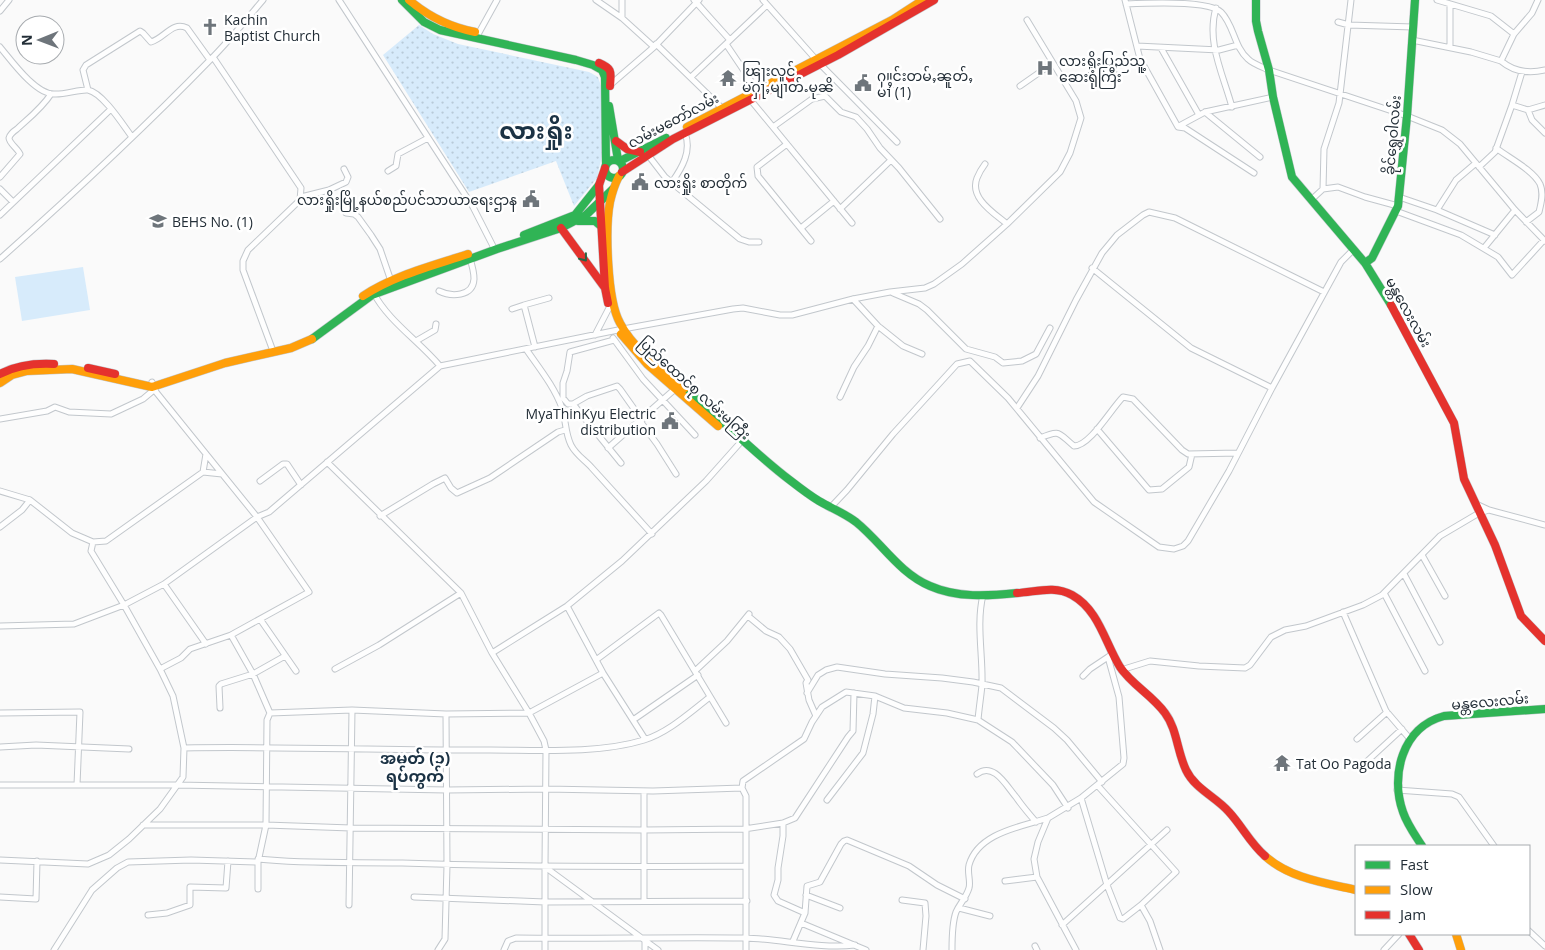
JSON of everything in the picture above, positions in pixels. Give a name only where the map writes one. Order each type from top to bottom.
[{"type":"main road","points":[[402,0],[424,22],[440,30],[556,50],[608,67],[610,73],[607,86],[605,166],[606,173],[610,177],[621,174],[623,166],[619,161],[607,86]]},
{"type":"main road","points":[[409,0],[430,17],[478,36]]},
{"type":"main road","name":"လမ်းမတော်လမ်း","points":[[913,10],[923,0]]},
{"type":"main road","name":"လမ်းမတော်လမ်း","points":[[749,97],[757,90],[859,41],[934,0]]},
{"type":"main road","name":"မန္တလေးလမ်း","points":[[1256,0],[1256,21],[1269,70],[1273,98],[1292,177],[1365,263],[1397,314],[1454,423],[1464,479],[1495,545],[1522,616],[1531,628],[1545,641]]},
{"type":"main road","name":"ခိုင်ရွှေဝါလမ်း","points":[[1365,263],[1372,258],[1397,209],[1407,116],[1415,0]]},
{"type":"main road","name":"လမ်းမတော်လမ်း","points":[[621,174],[644,153],[818,61]]},
{"type":"main road","name":"လမ်းမတော်လမ်း","points":[[619,161],[644,153],[685,133],[724,110]]},
{"type":"main road","points":[[616,140],[622,148],[644,153]]},
{"type":"main road","points":[[605,166],[610,160],[619,161]]},
{"type":"main road","name":"ပြည်ထောင်စု လမ်းမကြီး","points":[[605,166],[599,185],[605,288],[609,308],[618,331],[647,364],[794,491],[852,526],[893,557]]},
{"type":"main road","name":"ပြည်ထောင်စု လမ်းမကြီး","points":[[621,174],[615,187],[609,213],[612,290],[618,318],[618,331],[781,474],[810,497],[854,521],[893,557]]},
{"type":"main road","points":[[373,292],[470,259],[575,215],[599,185]]},
{"type":"main road","points":[[0,383],[12,375],[27,370],[62,369],[99,375],[130,384],[154,386],[273,349],[291,348],[314,338],[373,292],[391,281],[561,228],[586,216],[615,187]]},
{"type":"main road","points":[[576,221],[596,221],[602,227]]},
{"type":"main road","points":[[561,228],[605,288]]},
{"type":"main road","points":[[0,374],[10,368],[26,365],[73,365],[154,386]]},
{"type":"main road","points":[[893,557],[903,569],[916,579],[940,590],[983,595],[1054,589],[1072,594],[1083,602],[1091,612],[1110,656],[1121,670],[1135,686],[1165,712],[1185,769],[1191,778],[1226,808],[1258,850],[1283,868],[1316,881],[1355,890]]},
{"type":"main road","name":"မန္တလေးလမ်း","points":[[1421,845],[1404,815],[1396,790],[1398,764],[1410,739],[1436,719],[1452,716],[1545,709]]},
{"type":"main road","points":[[1410,935],[1419,950]]},
{"type":"main road","points":[[1456,935],[1461,950]]},
{"type":"street","points":[[0,11],[9,0]]},
{"type":"street","points":[[0,260],[67,200],[132,137],[212,58],[264,0]]},
{"type":"street","points":[[339,0],[473,207],[494,248]]},
{"type":"street","points":[[478,36],[497,0]]},
{"type":"street","points":[[596,0],[612,10],[655,46],[691,77],[724,110]]},
{"type":"street","points":[[763,0],[818,61],[897,142]]},
{"type":"street","points":[[1323,189],[1324,149],[1339,102],[1351,0]]},
{"type":"street","points":[[1437,0],[1491,16],[1514,34]]},
{"type":"street","points":[[1501,61],[1514,34],[1532,13],[1539,0],[1545,3]]},
{"type":"street","points":[[607,86],[655,46],[696,1],[728,42],[757,90]]},
{"type":"street","points":[[612,10],[622,2]]},
{"type":"street","points":[[622,2],[622,18]]},
{"type":"street","points":[[1178,127],[1140,59],[1126,2],[1212,4],[1221,11],[1238,45],[1248,60],[1269,70],[1407,116],[1442,130],[1460,144],[1515,210],[1544,241],[1512,276],[1498,257],[1461,234],[1397,209],[1338,187],[1323,189],[1311,200]]},
{"type":"street","points":[[1212,4],[1212,28],[1215,50],[1232,107]]},
{"type":"street","points":[[691,77],[767,5]]},
{"type":"street","points":[[1450,5],[1450,47]]},
{"type":"street","points":[[0,626],[74,624],[124,604],[164,584],[257,517],[269,512],[440,366],[743,308],[780,315],[792,315],[853,299],[925,288],[934,284],[962,264],[1007,224],[1060,172],[1070,153],[1081,122],[1076,101],[1027,20]]},
{"type":"street","points":[[1338,22],[1349,25],[1413,27]]},
{"type":"street","points":[[88,90],[83,70],[86,65],[140,32],[151,42],[175,26],[187,28],[212,58],[300,188],[300,200],[248,250],[243,261],[243,270],[273,349]]},
{"type":"street","points":[[1412,40],[1450,47],[1501,61],[1508,67],[1522,72],[1545,70]]},
{"type":"street","points":[[1136,46],[1215,50],[1238,45]]},
{"type":"street","points":[[0,46],[39,88],[51,94],[68,94],[88,90],[101,97],[132,137]]},
{"type":"street","points":[[1161,48],[1198,115]]},
{"type":"street","points":[[1020,86],[1053,63]]},
{"type":"street","points":[[1436,210],[1456,180],[1495,152],[1522,72]]},
{"type":"street","points":[[0,177],[20,154],[10,141],[11,134],[47,101],[51,94]]},
{"type":"street","points":[[773,127],[812,99],[825,96],[841,112],[856,117],[867,128],[880,148],[940,219]]},
{"type":"street","points":[[749,97],[852,223]]},
{"type":"street","points":[[1178,127],[1198,115],[1217,108],[1232,107],[1273,98]]},
{"type":"street","points":[[1512,105],[1528,110],[1545,105]]},
{"type":"street","points":[[0,215],[111,109]]},
{"type":"street","points":[[1528,110],[1532,120],[1545,132]]},
{"type":"street","points":[[1206,112],[1260,157]]},
{"type":"street","points":[[1178,127],[1185,128],[1254,173]]},
{"type":"street","points":[[672,182],[683,166],[688,141],[685,133]]},
{"type":"street","points":[[388,170],[396,166],[398,154],[428,138]]},
{"type":"street","points":[[787,144],[757,166],[758,176],[810,241]]},
{"type":"street","points":[[1496,148],[1532,173],[1543,185],[1540,212],[1526,222]]},
{"type":"street","points":[[644,153],[661,174],[740,239],[749,242],[759,242]]},
{"type":"street","points":[[840,209],[891,160]]},
{"type":"street","points":[[985,164],[976,179],[976,193],[982,202],[1007,224]]},
{"type":"street","points":[[301,197],[329,190],[346,182],[348,177],[344,169]]},
{"type":"street","points":[[0,189],[13,202]]},
{"type":"street","points":[[1399,197],[1436,210],[1495,235]]},
{"type":"street","points":[[801,228],[834,201]]},
{"type":"street","points":[[1484,248],[1515,210]]},
{"type":"street","points":[[1016,408],[1038,376],[1092,268],[1102,253],[1117,235],[1149,212],[1175,218],[1324,292]]},
{"type":"street","points":[[346,214],[354,214],[358,217],[371,234],[380,249],[391,281]]},
{"type":"street","points":[[830,508],[893,434],[957,364],[970,361],[1016,408],[1094,502],[1159,546],[1174,549],[1183,546],[1188,541],[1238,453],[1324,292],[1342,262],[1354,249]]},
{"type":"street","points":[[439,291],[455,296],[464,293],[470,288],[474,280],[470,259]]},
{"type":"street","points":[[1092,268],[1191,348],[1272,388]]},
{"type":"street","points":[[373,292],[398,323],[440,366]]},
{"type":"street","points":[[890,292],[919,304],[966,349],[995,357],[1003,363],[1022,361],[1036,354],[1050,328]]},
{"type":"street","points":[[512,309],[550,298]]},
{"type":"street","points":[[853,299],[878,326],[903,346],[922,354]]},
{"type":"street","points":[[524,305],[535,347]]},
{"type":"street","points":[[595,335],[609,308]]},
{"type":"street","points":[[416,341],[435,330],[436,324]]},
{"type":"street","points":[[840,397],[854,367],[878,326]]},
{"type":"street","points":[[614,340],[618,331]]},
{"type":"street","points":[[614,340],[643,380],[695,434]]},
{"type":"street","points":[[614,340],[584,347],[569,354],[563,383],[563,398],[568,404],[573,404],[587,396],[616,386],[620,389],[676,474]]},
{"type":"street","points":[[526,349],[547,380],[563,410],[565,430],[576,454],[588,464],[652,534]]},
{"type":"street","points":[[0,419],[55,407],[69,412],[111,414],[142,399],[154,386],[257,517],[309,592],[231,635],[190,649],[180,658],[160,669]]},
{"type":"street","points":[[608,448],[676,389]]},
{"type":"street","points":[[1040,438],[1058,432],[1065,436],[1074,446],[1079,446],[1097,429],[1123,397],[1133,399],[1188,454],[1238,453]]},
{"type":"street","points":[[573,404],[621,463]]},
{"type":"street","points":[[1097,429],[1149,490],[1162,489],[1190,467],[1192,454]]},
{"type":"street","points":[[380,516],[444,478],[451,488],[458,493],[490,478],[558,432],[565,430]]},
{"type":"street","points":[[492,653],[567,606],[622,561],[706,481],[738,444]]},
{"type":"street","points":[[203,472],[206,454]]},
{"type":"street","points":[[327,462],[380,516],[461,593],[492,653],[544,741],[546,750],[545,950]]},
{"type":"street","points":[[260,481],[283,464],[287,464],[301,485]]},
{"type":"street","points":[[0,491],[30,500],[72,533],[93,542],[106,541],[203,472],[222,474]]},
{"type":"street","points":[[0,527],[22,510],[30,500]]},
{"type":"street","points":[[1475,503],[1489,510],[1545,525]]},
{"type":"street","points":[[1121,670],[1150,661],[1245,668],[1250,665],[1271,637],[1285,630],[1306,626],[1363,605],[1384,593],[1440,536],[1480,513],[1489,510]]},
{"type":"street","points":[[0,860],[88,864],[109,855],[129,839],[160,809],[183,777],[184,748],[174,696],[124,604],[92,551],[93,542]]},
{"type":"street","points":[[1422,555],[1445,596]]},
{"type":"street","points":[[1404,574],[1440,642]]},
{"type":"street","points":[[164,584],[206,644]]},
{"type":"street","points":[[335,669],[379,645],[461,593]]},
{"type":"street","points":[[1384,593],[1425,670]]},
{"type":"street","points":[[978,720],[982,684],[980,638],[983,595]]},
{"type":"street","points":[[567,606],[603,673],[645,740]]},
{"type":"street","points":[[1343,612],[1387,712],[1410,739]]},
{"type":"street","points":[[596,660],[659,613],[662,615],[726,723]]},
{"type":"street","points":[[633,720],[696,673],[749,615],[766,631],[779,636],[790,649],[808,680],[806,683],[809,700],[816,716]]},
{"type":"street","points":[[260,619],[296,672]]},
{"type":"street","points":[[231,635],[253,674],[270,712],[267,720],[266,746],[266,825],[258,860],[258,889]]},
{"type":"street","points":[[220,708],[219,686],[221,684],[253,674],[285,656]]},
{"type":"street","points":[[952,950],[956,913],[965,899],[969,887],[968,868],[973,855],[986,841],[1048,818],[1068,808],[1123,764],[1119,697],[1110,656],[1083,676]]},
{"type":"street","points":[[808,693],[818,676],[826,670],[837,667],[885,674],[942,678],[1001,688],[1067,740],[1100,784],[1176,872],[1127,916],[1120,918],[1106,885],[1081,798]]},
{"type":"street","points":[[270,712],[352,710],[446,714],[529,713],[603,673]]},
{"type":"street","points":[[746,950],[746,796],[742,788],[743,781],[804,738],[822,707],[846,692],[875,696],[904,708],[947,713],[978,720],[1012,742],[1053,785],[1068,808]]},
{"type":"street","points":[[144,825],[644,830],[746,828],[783,823],[795,818],[853,731],[854,693]]},
{"type":"street","points":[[827,800],[863,753],[873,714],[875,696]]},
{"type":"street","points":[[184,748],[266,746],[351,749],[546,750],[619,747],[665,732],[710,697]]},
{"type":"street","points":[[349,905],[352,710]]},
{"type":"street","points":[[0,713],[80,712],[77,785]]},
{"type":"street","points":[[1357,739],[1387,712]]},
{"type":"street","points":[[438,950],[445,939],[447,865],[446,714]]},
{"type":"street","points":[[1364,764],[1402,729]]},
{"type":"street","points":[[0,747],[36,745],[128,749]]},
{"type":"street","points":[[977,774],[980,771],[989,770],[1003,780],[1036,822]]},
{"type":"street","points":[[0,785],[644,791],[742,788]]},
{"type":"street","points":[[1396,790],[1452,794],[1459,797],[1493,845]]},
{"type":"street","points":[[644,791],[644,901]]},
{"type":"street","points":[[1048,818],[1038,842],[1034,860],[1037,878],[1076,950]]},
{"type":"street","points":[[783,823],[778,880],[774,895],[778,901],[805,913]]},
{"type":"street","points":[[1062,925],[1151,842],[1167,830]]},
{"type":"street","points":[[793,941],[805,913],[807,886],[820,882],[841,844],[847,840],[909,866],[937,885],[965,899]]},
{"type":"street","points":[[54,950],[92,890],[117,868],[128,862],[258,860],[308,863],[351,862],[545,867],[746,866]]},
{"type":"street","points":[[0,897],[36,899],[37,861]]},
{"type":"street","points":[[148,915],[167,913],[190,906],[190,888],[226,888],[228,861]]},
{"type":"street","points":[[545,867],[658,950]]},
{"type":"street","points":[[1006,881],[1037,878]]},
{"type":"street","points":[[806,895],[840,908]]},
{"type":"street","points":[[414,897],[545,902],[747,902]]},
{"type":"street","points":[[902,900],[925,903],[926,916],[923,950]]},
{"type":"street","points":[[1141,905],[1150,921],[1160,950]]},
{"type":"street","points":[[959,908],[990,916]]},
{"type":"street","points":[[800,923],[866,950]]},
{"type":"street","points":[[1530,932],[1545,946]]},
{"type":"street","points":[[1384,950],[1398,935]]},
{"type":"street","points":[[504,950],[508,941],[516,938],[746,938],[793,941],[833,947],[855,945]]},
{"type":"street","points":[[645,939],[645,950]]},
{"type":"shaded area","points":[[419,25],[433,34],[458,44],[589,72],[598,77],[601,86],[602,155],[597,178],[574,206],[556,161],[469,192],[383,55]]},
{"type":"shaded area","points":[[83,267],[90,310],[22,321],[15,277]]},
{"type":"traffic: fast","points":[[402,0],[424,22],[440,30],[576,60],[602,70],[605,77],[606,165]]},
{"type":"traffic: fast","points":[[1256,0],[1258,31],[1269,70],[1273,97],[1292,177],[1365,263],[1391,305]]},
{"type":"traffic: fast","points":[[1365,263],[1372,258],[1398,206],[1407,116],[1415,0]]},
{"type":"traffic: fast","points":[[609,106],[618,160]]},
{"type":"traffic: fast","points":[[620,161],[666,138]]},
{"type":"traffic: fast","points":[[614,160],[620,163],[623,169],[620,175],[614,178],[608,175],[605,169],[608,163],[614,160]]},
{"type":"traffic: fast","points":[[524,235],[575,215],[599,185]]},
{"type":"traffic: fast","points":[[312,339],[372,295],[497,249],[561,228],[586,215],[613,189]]},
{"type":"traffic: fast","points":[[578,221],[595,221],[602,227]]},
{"type":"traffic: fast","points":[[685,388],[777,470],[815,499],[856,522],[900,565],[919,580],[951,593],[984,595],[1017,593]]},
{"type":"traffic: fast","points":[[1421,845],[1405,816],[1399,798],[1398,783],[1403,755],[1409,742],[1418,731],[1430,722],[1444,716],[1545,709]]},
{"type":"traffic: slow","points":[[409,0],[440,21],[475,32]]},
{"type":"traffic: slow","points":[[687,127],[892,20],[923,0]]},
{"type":"traffic: slow","points":[[619,176],[608,214],[608,264],[612,298],[616,312],[620,323],[633,342],[685,388]]},
{"type":"traffic: slow","points":[[363,296],[388,282],[468,254]]},
{"type":"traffic: slow","points":[[621,334],[647,364],[718,426]]},
{"type":"traffic: slow","points":[[0,383],[12,375],[27,371],[72,369],[152,387],[225,363],[291,348],[312,339]]},
{"type":"traffic: slow","points":[[1265,856],[1296,875],[1355,890]]},
{"type":"traffic: slow","points":[[1456,935],[1461,950]]},
{"type":"traffic: jam","points":[[622,172],[673,139],[838,55],[934,0]]},
{"type":"traffic: jam","points":[[599,63],[609,69],[611,77],[610,86]]},
{"type":"traffic: jam","points":[[616,141],[627,149],[640,152]]},
{"type":"traffic: jam","points":[[605,168],[599,185],[605,288],[608,303]]},
{"type":"traffic: jam","points":[[561,228],[605,288]]},
{"type":"traffic: jam","points":[[1391,305],[1454,423],[1464,479],[1495,545],[1521,616],[1545,641]]},
{"type":"traffic: jam","points":[[0,374],[26,365],[54,364]]},
{"type":"traffic: jam","points":[[88,368],[115,374]]},
{"type":"traffic: jam","points":[[1017,593],[1058,590],[1072,595],[1089,609],[1120,667],[1160,707],[1169,719],[1183,763],[1190,777],[1200,788],[1229,812],[1265,856]]},
{"type":"traffic: jam","points":[[1410,935],[1419,950]]},
{"type":"place","name":"Kachin Baptist Church","points":[[210,27]]},
{"type":"place","name":"လားရှိုးပြည်သူ့ ဆေးရုံကြီး","points":[[1045,68]]},
{"type":"place","name":"ၽြႃးလူင် မႁႃႇမျၢတ်ႉမုၼိ","points":[[728,78]]},
{"type":"place","name":"ႁူင်းတမ်ႇၼူတ်ႇ မၢႆ (1)","points":[[863,83]]},
{"type":"place","name":"လားရှိုး စာတိုက်","points":[[640,182]]},
{"type":"place","name":"လားရှိုးမြို့နယ်စည်ပင်သာယာရေးဌာန","points":[[531,199]]},
{"type":"place","name":"BEHS No. (1)","points":[[158,221]]},
{"type":"place","name":"MyaThinKyu Electric distribution","points":[[670,421]]},
{"type":"place","name":"Tat Oo Pagoda","points":[[1282,763]]},
{"type":"district","name":"လားရှိုး","points":[[536,129]]},
{"type":"district","name":"အမှတ် (၁) ရပ်ကွက်","points":[[415,767]]}]
